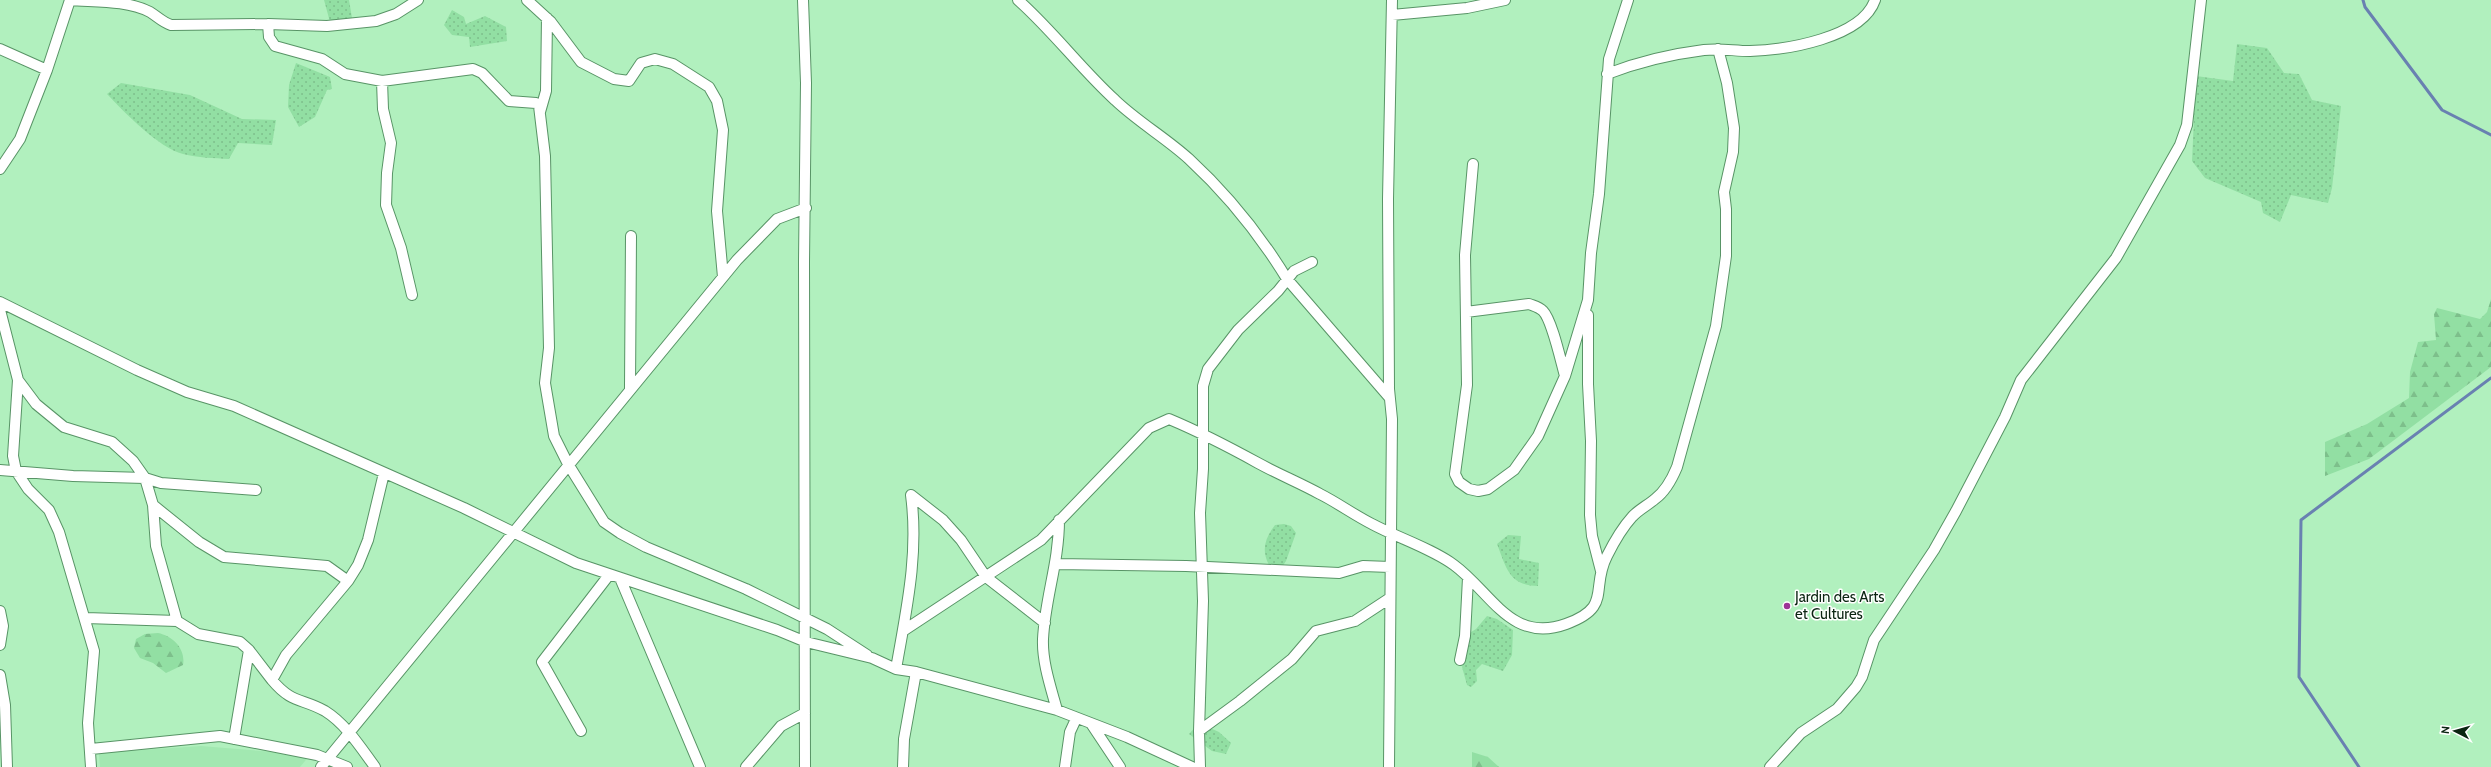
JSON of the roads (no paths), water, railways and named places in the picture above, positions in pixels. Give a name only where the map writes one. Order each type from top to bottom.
[{"type":"street","points":[[0,169],[20,139],[47,70],[70,0],[128,4],[151,12],[161,22],[171,25],[268,24],[327,26],[376,21],[396,14],[418,0]]},
{"type":"street","points":[[527,0],[547,18],[581,62],[614,79],[629,81],[641,63],[655,59],[673,64],[709,87],[717,101],[723,130],[717,212],[723,277]]},
{"type":"street","points":[[803,0],[806,82],[806,208],[804,262],[806,621],[805,767]]},
{"type":"street","points":[[1018,0],[1043,23],[1115,101],[1188,158],[1230,200],[1273,257],[1287,279],[1389,397]]},
{"type":"street","points":[[1389,767],[1392,418],[1389,397],[1388,199],[1392,0]]},
{"type":"street","points":[[1392,14],[1455,9],[1505,0]]},
{"type":"street","points":[[903,631],[940,605],[986,577],[1041,540],[1148,428],[1169,419],[1202,433],[1322,495],[1391,534],[1446,560],[1468,578],[1509,619],[1533,627],[1554,627],[1567,624],[1592,610],[1600,593],[1601,572],[1592,536],[1590,516],[1591,441],[1588,384],[1588,300],[1591,253],[1599,194],[1607,74],[1611,47],[1628,0]]},
{"type":"street","points":[[1607,74],[1648,61],[1718,49],[1762,50],[1836,35],[1866,17],[1875,0]]},
{"type":"street","points":[[1770,767],[1801,732],[1837,709],[1856,687],[1862,677],[1874,640],[1952,518],[2005,416],[2021,380],[2116,258],[2180,145],[2187,125],[2201,0]]},
{"type":"street","points":[[540,112],[546,91],[547,18]]},
{"type":"street","points":[[268,24],[269,37],[275,46],[322,59],[345,74],[382,80],[473,69],[482,73],[504,98],[515,102],[536,103],[540,112],[545,156],[549,348],[545,383],[554,436],[568,464],[604,522],[620,533],[646,547],[746,589],[806,621],[826,629],[872,658],[896,669],[916,672],[1058,710],[1076,719],[1127,737],[1192,767]]},
{"type":"street","points":[[0,49],[47,70]]},
{"type":"street","points":[[1601,572],[1607,556],[1632,517],[1657,498],[1668,487],[1677,467],[1716,326],[1726,256],[1724,188],[1733,152],[1734,128],[1727,83],[1718,49]]},
{"type":"street","points":[[382,80],[383,109],[391,143],[387,173],[386,205],[401,248],[412,295]]},
{"type":"street","points":[[1473,164],[1467,220],[1467,385],[1455,474],[1459,482],[1469,489],[1478,491],[1488,489],[1514,470],[1538,436],[1565,376],[1588,300]]},
{"type":"street","points":[[324,763],[630,388],[723,277],[777,220],[806,208]]},
{"type":"street","points":[[630,388],[631,236]]},
{"type":"street","points":[[1200,767],[1199,731],[1203,601],[1200,513],[1204,469],[1202,433],[1203,386],[1208,369],[1238,330],[1278,291],[1294,272],[1312,262]]},
{"type":"street","points":[[0,302],[187,392],[234,406],[464,508],[576,563],[777,630],[806,642],[872,658]]},
{"type":"street","points":[[1466,312],[1529,304],[1538,307],[1544,312],[1553,333],[1565,376]]},
{"type":"street","points":[[0,310],[18,380],[13,456],[16,471],[28,490],[49,510],[59,532],[74,587],[86,618],[94,651],[88,723],[91,749],[91,767]]},
{"type":"street","points":[[18,380],[36,404],[64,427],[112,442],[133,460],[145,478],[153,505],[156,546],[177,621]]},
{"type":"street","points":[[0,470],[145,478],[160,482],[256,490]]},
{"type":"street","points":[[272,680],[298,639],[348,581],[368,540],[384,473]]},
{"type":"street","points":[[896,669],[913,565],[915,537],[912,495],[943,520],[961,540],[986,577],[1045,623]]},
{"type":"street","points":[[153,505],[199,542],[224,557],[327,566],[348,581]]},
{"type":"street","points":[[1058,710],[1045,657],[1045,623],[1057,564],[1059,520]]},
{"type":"street","points":[[1057,564],[1201,567],[1339,573],[1363,566],[1390,567]]},
{"type":"street","points":[[581,731],[542,662],[609,575]]},
{"type":"street","points":[[620,578],[700,767]]},
{"type":"street","points":[[1460,660],[1464,636],[1468,578]]},
{"type":"street","points":[[1199,731],[1240,701],[1292,659],[1316,631],[1355,621],[1390,598]]},
{"type":"street","points":[[0,611],[3,626],[0,644]]},
{"type":"street","points":[[86,618],[177,621],[198,634],[240,642],[249,650],[285,695],[325,712],[348,733],[375,767]]},
{"type":"street","points":[[234,738],[249,650]]},
{"type":"street","points":[[903,767],[904,739],[916,672]]},
{"type":"street","points":[[0,675],[5,705],[7,767]]},
{"type":"street","points":[[746,767],[781,726],[805,713]]},
{"type":"street","points":[[1065,767],[1070,732],[1076,719]]},
{"type":"street","points":[[1092,725],[1120,767]]},
{"type":"street","points":[[91,749],[220,736],[317,755],[324,763],[347,767]]},
{"type":"waterway","points":[[2363,0],[2365,7],[2442,110],[2491,135]]},
{"type":"waterway","points":[[2359,767],[2299,677],[2301,520],[2491,378]]},
{"type":"place","name":"Jardin des Arts et Cultures","points":[[1787,606]]}]
